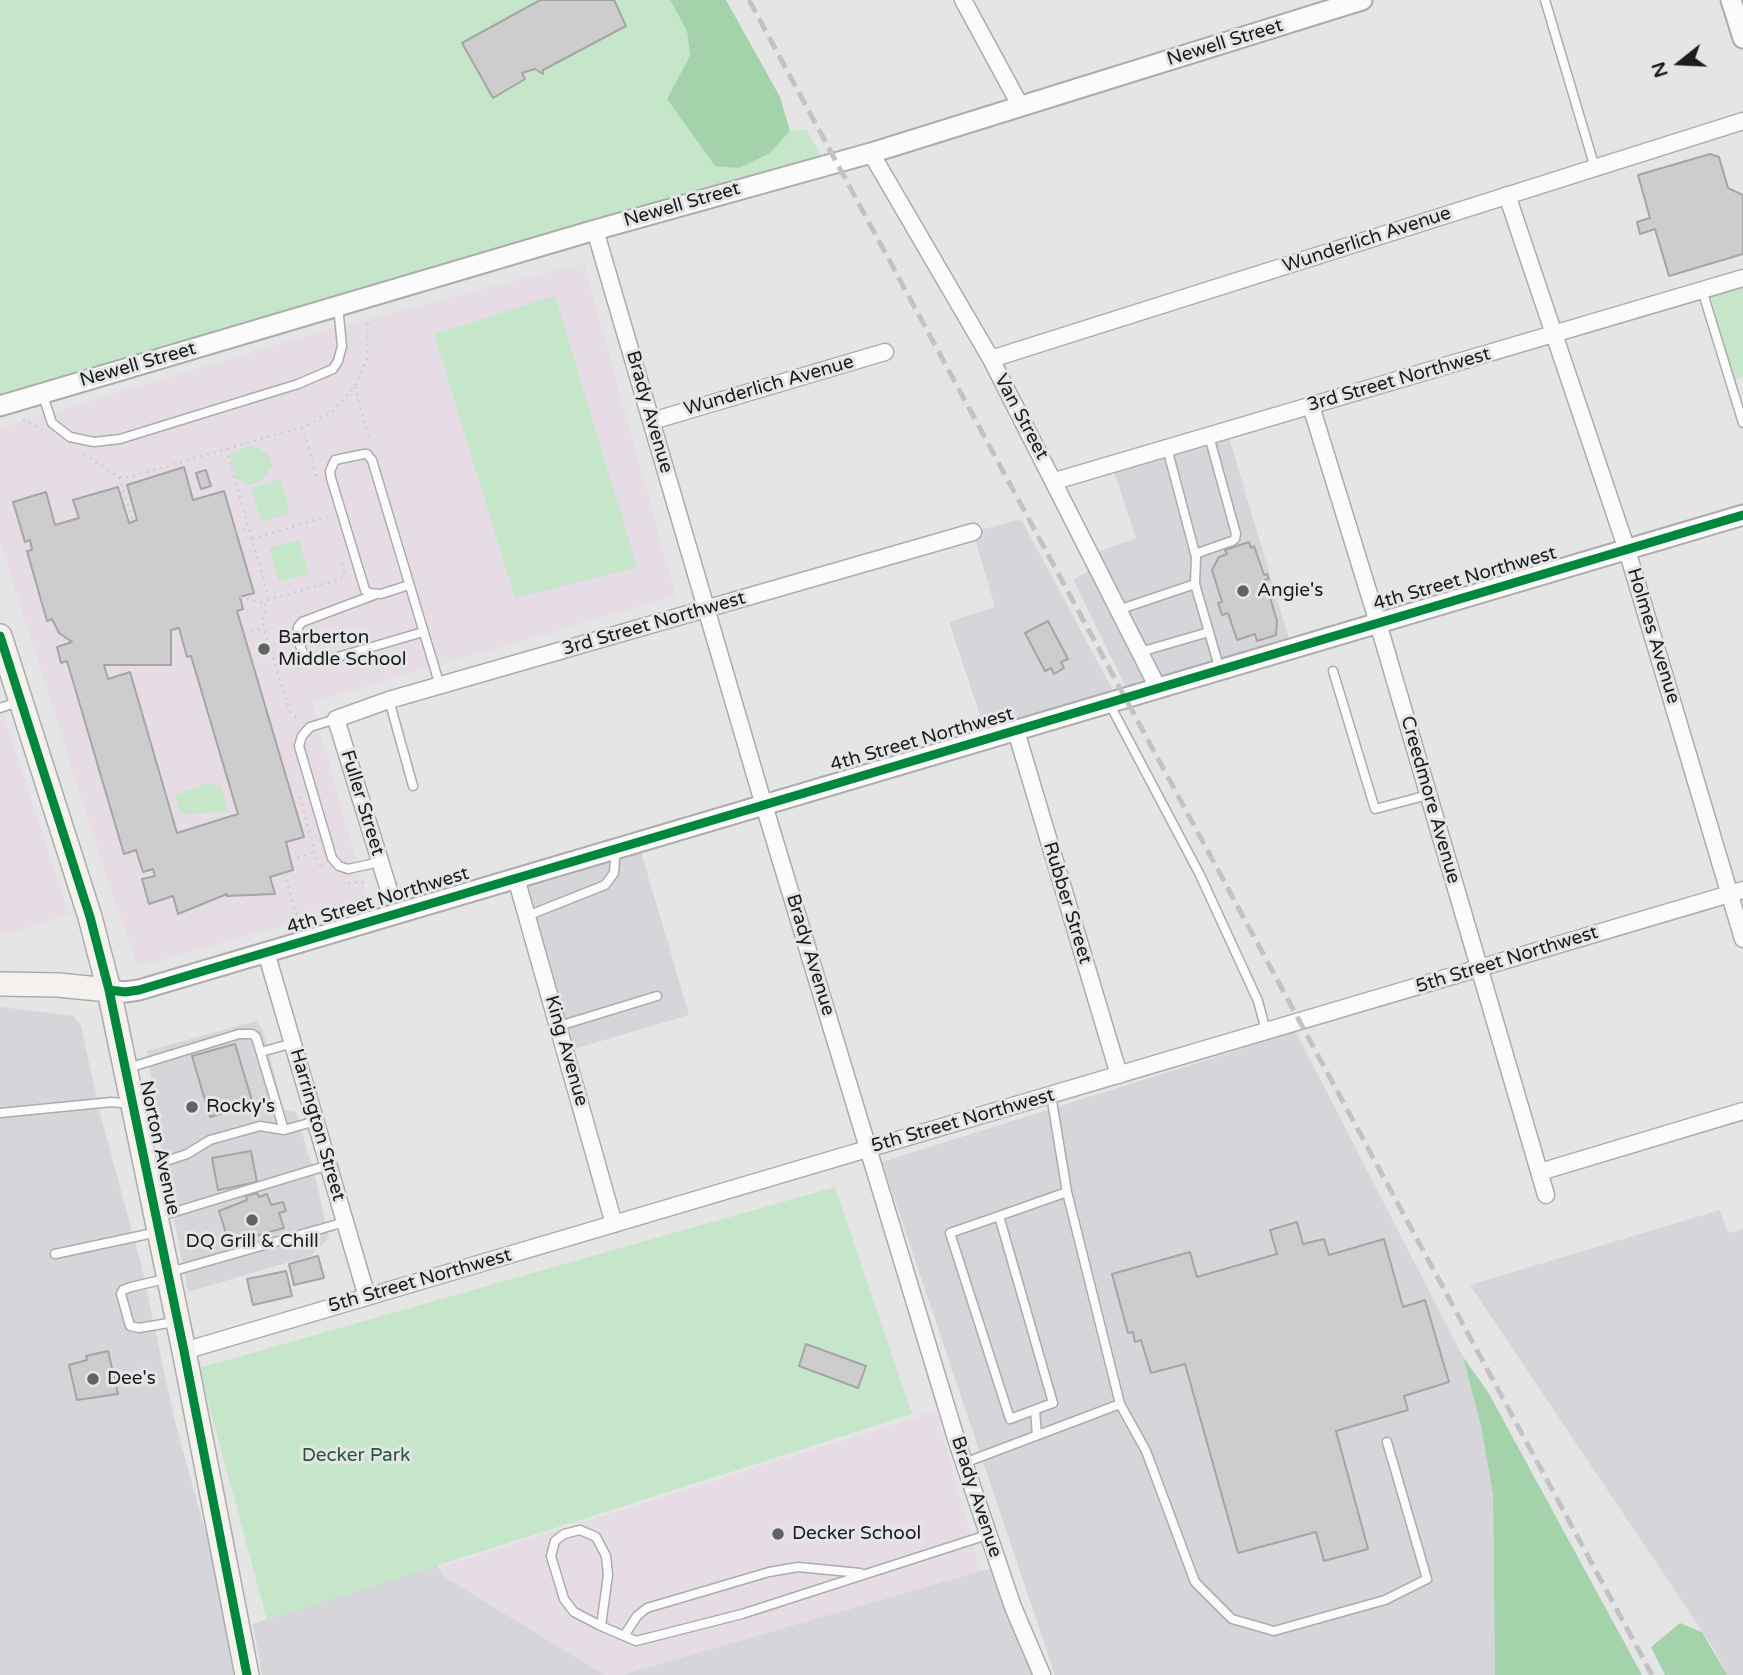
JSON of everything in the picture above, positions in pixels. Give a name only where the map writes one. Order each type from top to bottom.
[{"type":"main road","name":"Norton Avenue","points":[[0,636],[10,705],[90,917],[108,990],[184,1351],[247,1675]]},
{"type":"main road","points":[[0,984],[58,985],[108,990]]},
{"type":"street","points":[[963,0],[1021,107]]},
{"type":"street","name":"Newell Street","points":[[0,406],[595,230],[871,153],[1361,0]]},
{"type":"street","points":[[1731,0],[1741,27]]},
{"type":"street","name":"Wunderlich Avenue","points":[[991,359],[1743,121]]},
{"type":"street","name":"Van Street","points":[[871,153],[991,359],[1158,688]]},
{"type":"street","name":"Holmes Avenue","points":[[1507,195],[1627,550],[1737,892],[1743,939]]},
{"type":"street","name":"Brady Avenue","points":[[595,230],[764,805],[964,1463],[1013,1607],[1042,1675]]},
{"type":"street","name":"3rd Street Northwest","points":[[1055,481],[1743,278]]},
{"type":"street","name":"Wunderlich Avenue","points":[[652,421],[885,352]]},
{"type":"street","name":"Creedmore Avenue","points":[[1311,406],[1378,623],[1546,1195]]},
{"type":"street","name":"4th Street Northwest","points":[[108,990],[139,990],[1743,515]]},
{"type":"street","name":"3rd Street Northwest","points":[[336,719],[388,700],[973,531]]},
{"type":"street","name":"Fuller Street","points":[[336,719],[388,887]]},
{"type":"street","name":"Rubber Street","points":[[1016,731],[1119,1075]]},
{"type":"street","name":"King Avenue","points":[[516,878],[614,1224]]},
{"type":"street","name":"5th Street Northwest","points":[[184,1351],[1737,892]]},
{"type":"street","name":"Harrington Street","points":[[266,952],[367,1297]]},
{"type":"street","points":[[1540,1172],[1743,1111]]},
{"type":"lane","points":[[1545,0],[1595,168]]},
{"type":"lane","points":[[1702,290],[1743,423]]},
{"type":"lane","points":[[43,393],[52,423],[70,437],[82,442],[120,439],[298,384],[333,369],[342,346],[338,306]]},
{"type":"lane","points":[[1195,554],[1232,541],[1236,534],[1209,436]]},
{"type":"lane","points":[[1167,448],[1195,554],[1195,584],[1220,670]]},
{"type":"lane","points":[[374,595],[369,593],[362,583],[331,478],[331,465],[335,460],[367,454],[372,460],[440,685]]},
{"type":"lane","points":[[1118,610],[1195,584]]},
{"type":"lane","points":[[409,585],[302,622],[298,627],[297,637],[304,656],[313,660],[331,659],[423,632]]},
{"type":"lane","points":[[1140,652],[1209,632]]},
{"type":"lane","points":[[1333,671],[1376,809],[1428,795]]},
{"type":"lane","points":[[388,700],[413,786]]},
{"type":"lane","points":[[1109,703],[1200,875],[1258,1000],[1266,1031]]},
{"type":"lane","points":[[336,719],[310,727],[302,736],[299,746],[332,858],[339,866],[348,869],[380,862]]},
{"type":"lane","points":[[527,916],[605,885],[614,873],[615,859],[612,850]]},
{"type":"lane","points":[[559,1026],[657,996]]},
{"type":"lane","points":[[125,1069],[239,1034],[252,1034],[256,1037],[284,1130]]},
{"type":"lane","points":[[261,1052],[293,1043]]},
{"type":"lane","points":[[1051,1095],[1067,1192],[1120,1404],[1146,1451],[1195,1582],[1233,1619],[1274,1631],[1385,1600],[1427,1579],[1387,1442]]},
{"type":"lane","points":[[0,1113],[112,1102],[133,1104]]},
{"type":"lane","points":[[145,1168],[187,1154],[210,1140],[247,1129],[260,1126],[284,1130],[316,1121]]},
{"type":"lane","points":[[55,1254],[157,1225],[329,1165]]},
{"type":"lane","points":[[999,1216],[1054,1404],[1010,1419],[950,1233],[1067,1192]]},
{"type":"lane","points":[[177,1322],[139,1328],[130,1326],[121,1294],[123,1290],[345,1222]]},
{"type":"lane","points":[[964,1463],[1120,1404]]},
{"type":"lane","points":[[1035,1410],[1037,1436]]},
{"type":"lane","points":[[601,1626],[608,1575],[606,1556],[596,1537],[580,1530],[564,1534],[555,1541],[551,1556],[564,1599],[573,1612],[601,1626],[636,1641],[742,1614],[987,1535]]},
{"type":"lane","points":[[624,1636],[637,1616],[647,1608],[782,1568],[865,1573]]},
{"type":"path","points":[[119,477],[129,477],[302,427],[333,411],[355,386],[367,359],[368,317]]},
{"type":"path","points":[[355,386],[371,444],[367,454]]},
{"type":"path","points":[[302,427],[317,478]]},
{"type":"path","points":[[226,449],[268,595],[262,622],[290,712],[293,716],[305,716]]},
{"type":"path","points":[[106,467],[119,477],[132,522]]},
{"type":"path","points":[[252,539],[341,513]]},
{"type":"path","points":[[236,531],[249,528]]},
{"type":"path","points":[[243,554],[255,550]]},
{"type":"path","points":[[240,597],[267,602],[338,580],[344,572],[341,558]]},
{"type":"path","points":[[244,634],[264,628]]},
{"type":"path","points":[[290,860],[315,852]]},
{"type":"path","points":[[284,873],[299,923]]},
{"type":"shaded area","name":"Barberton Middle School","points":[[584,263],[676,596],[312,702],[368,903],[138,966],[108,882],[0,542],[0,428],[332,328]]},
{"type":"shaded area","points":[[1227,431],[1292,649],[1130,696],[1073,579],[1096,567],[1090,555],[1136,538],[1112,465]]},
{"type":"shaded area","points":[[1022,521],[1118,700],[988,739],[949,622],[995,607],[973,532]]},
{"type":"shaded area","points":[[0,704],[69,914],[0,936]]},
{"type":"shaded area","points":[[638,842],[689,1015],[567,1051],[516,878]]},
{"type":"shaded area","points":[[0,1007],[74,1016],[81,1026],[101,1117],[141,1264],[174,1418],[245,1675],[0,1675]]},
{"type":"shaded area","points":[[256,1021],[263,1031],[284,1110],[296,1112],[329,1238],[310,1256],[188,1292],[166,1176],[147,1051]]},
{"type":"shaded area","points":[[1296,1032],[1463,1357],[1481,1426],[1493,1495],[1495,1675],[1055,1675],[882,1162]]},
{"type":"shaded area","points":[[1720,1210],[1728,1233],[1743,1229],[1743,1675],[1727,1675],[1712,1646],[1470,1285]]},
{"type":"shaded area","points":[[936,1411],[981,1571],[621,1675],[605,1675],[443,1576],[440,1567]]},
{"type":"shaded area","points":[[437,1564],[443,1576],[605,1675],[262,1675],[253,1624]]},
{"type":"shaded area","points":[[999,1568],[1042,1675],[621,1675],[981,1571]]},
{"type":"green space","points":[[0,0],[670,0],[687,31],[690,57],[667,99],[715,166],[770,153],[790,131],[806,129],[821,156],[0,397]]},
{"type":"green space","points":[[670,0],[726,0],[780,97],[790,131],[770,153],[739,168],[715,166],[667,99],[690,56],[687,31]]},
{"type":"green space","points":[[1743,278],[1743,377],[1730,381],[1702,290]]},
{"type":"green space","points":[[555,296],[637,567],[515,598],[434,334]]},
{"type":"green space","points":[[253,445],[268,454],[272,466],[260,482],[249,485],[237,479],[230,456],[234,451]]},
{"type":"green space","points":[[280,479],[290,513],[261,522],[251,488]]},
{"type":"green space","points":[[299,540],[308,574],[279,582],[269,548]]},
{"type":"green space","points":[[205,784],[220,785],[229,812],[181,814],[175,795]]},
{"type":"green space","name":"Decker Park","points":[[835,1187],[912,1414],[267,1620],[199,1368]]},
{"type":"green space","points":[[1463,1357],[1488,1392],[1642,1675],[1495,1675],[1493,1495],[1481,1426]]},
{"type":"green space","points":[[1680,1623],[1702,1632],[1727,1675],[1665,1675],[1651,1647]]},
{"type":"building","points":[[540,0],[614,0],[626,26],[543,70],[543,74],[535,69],[522,73],[525,79],[493,98],[462,43]]},
{"type":"building","points":[[1710,154],[1719,157],[1728,188],[1743,195],[1743,254],[1669,276],[1655,229],[1640,234],[1637,222],[1650,218],[1638,175]]},
{"type":"building","points":[[184,467],[193,500],[224,491],[254,593],[240,597],[243,609],[237,611],[304,837],[286,842],[293,870],[270,877],[275,894],[227,894],[178,914],[173,896],[149,904],[142,879],[155,876],[153,869],[143,872],[136,850],[124,854],[67,661],[61,663],[57,647],[72,642],[59,633],[52,619],[47,621],[27,551],[32,550],[30,540],[25,542],[13,502],[46,492],[55,525],[79,518],[73,500],[118,487],[129,523],[137,520],[127,485]],"holes":[[[179,628],[187,657],[191,656],[238,814],[177,833],[130,672],[108,679],[104,665],[171,665],[171,630]]]},
{"type":"building","points":[[206,470],[211,486],[201,489],[196,473]]},
{"type":"building","name":"Angie's","points":[[1249,542],[1251,548],[1254,546],[1264,575],[1267,574],[1269,579],[1265,580],[1277,621],[1276,635],[1257,641],[1255,634],[1237,640],[1228,613],[1222,615],[1218,603],[1222,602],[1212,570],[1219,557],[1227,554],[1225,550]]},
{"type":"building","points":[[1048,621],[1068,659],[1061,662],[1064,668],[1054,674],[1051,668],[1045,671],[1025,633]]},
{"type":"building","points":[[235,1044],[253,1104],[210,1117],[192,1056]]},
{"type":"building","points":[[251,1151],[257,1182],[218,1190],[212,1158]]},
{"type":"building","name":"DQ Grill & Chill","points":[[257,1193],[259,1197],[267,1194],[271,1205],[283,1202],[286,1211],[279,1213],[284,1228],[229,1243],[219,1211]]},
{"type":"building","points":[[1297,1222],[1303,1244],[1324,1239],[1329,1255],[1384,1239],[1403,1307],[1425,1300],[1449,1382],[1404,1396],[1408,1410],[1336,1431],[1368,1549],[1324,1561],[1316,1532],[1238,1553],[1185,1364],[1151,1373],[1141,1340],[1135,1342],[1133,1332],[1128,1333],[1112,1274],[1190,1252],[1197,1277],[1277,1254],[1270,1230]]},
{"type":"building","points":[[318,1256],[324,1278],[294,1285],[289,1264]]},
{"type":"building","points":[[286,1271],[292,1296],[253,1305],[247,1279]]},
{"type":"building","points":[[806,1344],[866,1366],[858,1388],[799,1366]]},
{"type":"building","name":"Dee's","points":[[108,1351],[118,1394],[77,1400],[69,1365],[87,1360],[86,1356]]},
{"type":"railway","points":[[749,0],[1652,1675]]},
{"type":"cycle path","points":[[109,990],[139,990],[1743,515]]},
{"type":"cycle path","points":[[0,636],[90,917],[109,990],[184,1351],[247,1675]]},
{"type":"place","name":"Angie's","points":[[1243,591]]},
{"type":"place","name":"Barberton Middle School","points":[[264,649]]},
{"type":"place","name":"Rocky's","points":[[192,1107]]},
{"type":"place","name":"DQ Grill & Chill","points":[[252,1220]]},
{"type":"place","name":"Dee's","points":[[93,1379]]},
{"type":"place","name":"Decker School","points":[[778,1534]]}]
